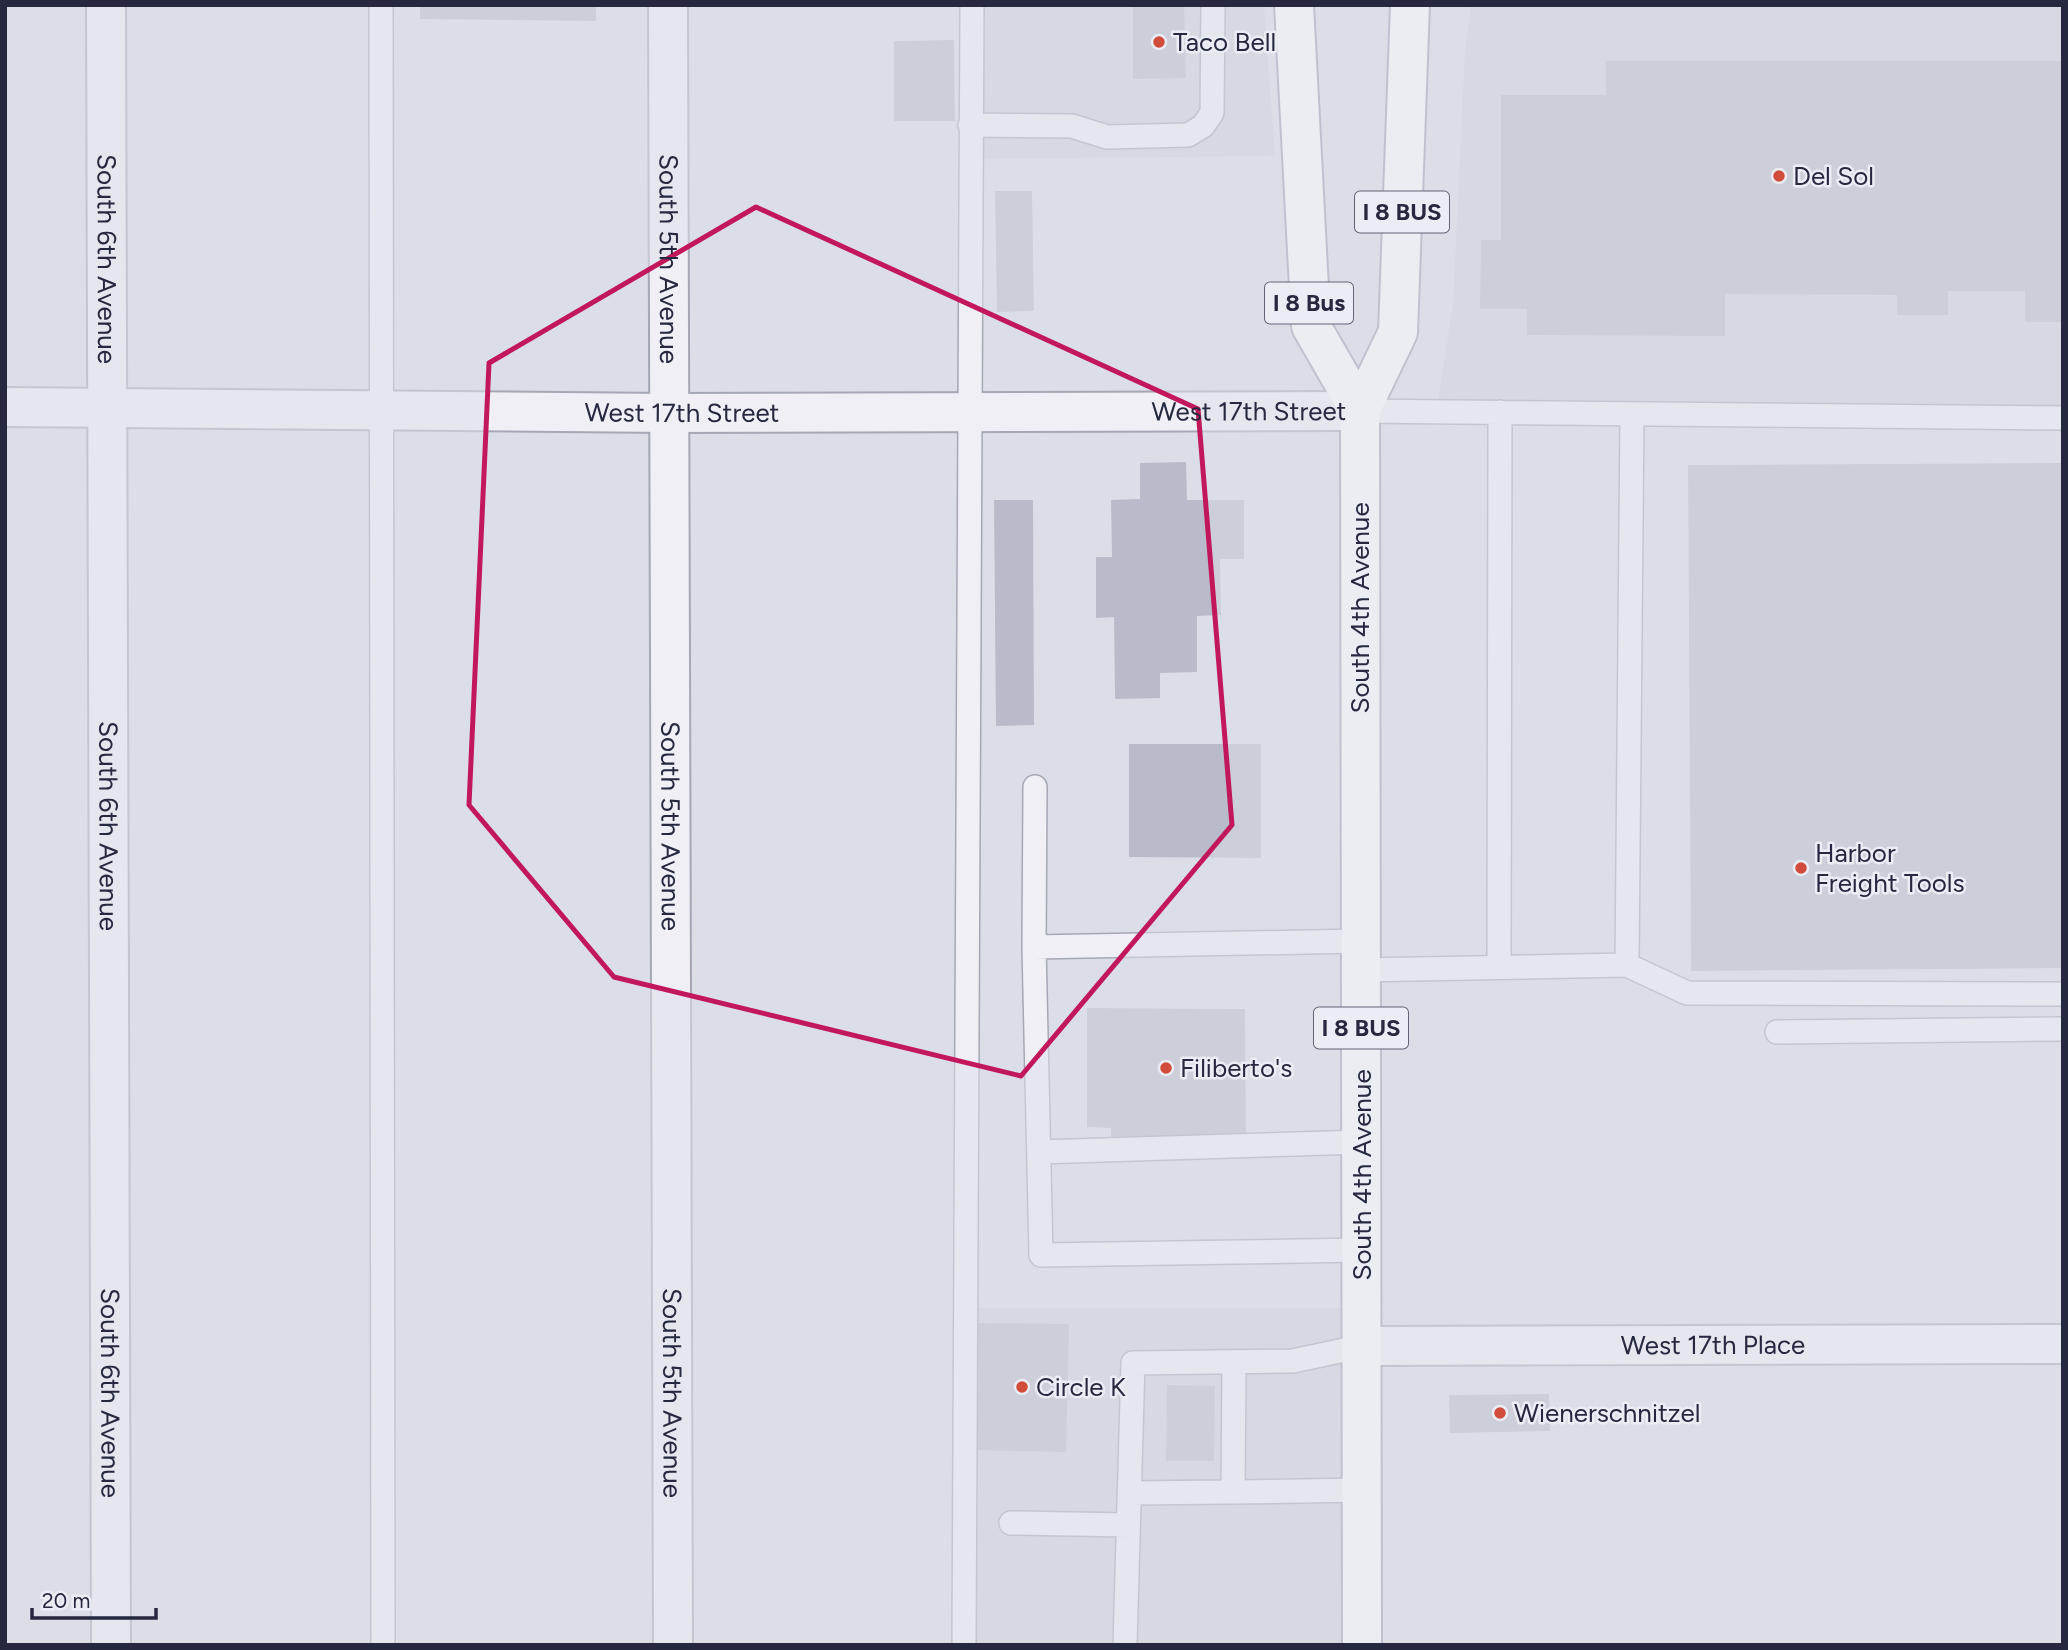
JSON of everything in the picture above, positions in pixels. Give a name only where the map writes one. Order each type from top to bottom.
[{"type":"main road","name":"South 4th Avenue","points":[[1294,5],[1311,326],[1360,411]]},
{"type":"main road","name":"South 4th Avenue","points":[[1362,1645],[1360,411],[1398,332],[1410,5]]},
{"type":"street","name":"South 6th Avenue","points":[[106,5],[111,1645]]},
{"type":"street","name":"South 5th Avenue","points":[[668,5],[673,1645]]},
{"type":"street","name":"West 17th Street","points":[[5,407],[668,413],[968,410],[1360,411]]},
{"type":"street","name":"West 17th Place","points":[[1363,1346],[2063,1344]]},
{"type":"lane","points":[[381,5],[379,410],[383,1645]]},
{"type":"lane","points":[[964,1645],[972,5]]},
{"type":"lane","points":[[970,125],[1072,126],[1107,137],[1188,135],[1203,126],[1212,113],[1213,5]]},
{"type":"lane","points":[[1360,411],[2063,418]]},
{"type":"lane","points":[[1499,967],[1500,412]]},
{"type":"lane","points":[[1627,965],[1632,414]]},
{"type":"lane","points":[[1035,787],[1034,947],[1041,1255],[1362,1250]]},
{"type":"lane","points":[[1034,947],[1360,955],[1499,967],[1627,965],[1687,993],[2063,994]]},
{"type":"lane","points":[[1777,1032],[2063,1029]]},
{"type":"lane","points":[[1039,1152],[1362,1142]]},
{"type":"lane","points":[[1125,1645],[1133,1363],[1293,1361],[1363,1346]]},
{"type":"lane","points":[[1233,1492],[1234,1362]]},
{"type":"lane","points":[[1129,1493],[1363,1490]]},
{"type":"lane","points":[[1011,1523],[1128,1525]]},
{"type":"highlighted area","points":[[756,207],[1198,409],[1232,825],[1021,1076],[614,977],[469,805],[489,363]]},
{"type":"shaded area","points":[[972,5],[1264,5],[1275,156],[969,159]]},
{"type":"shaded area","points":[[1471,5],[2063,5],[2063,413],[1436,411],[1453,304],[1465,50]]},
{"type":"shaded area","points":[[966,1308],[1363,1308],[1362,1645],[964,1645]]},
{"type":"building","points":[[420,5],[596,5],[596,21],[420,19]]},
{"type":"building","name":"Taco Bell","points":[[1133,5],[1184,5],[1186,78],[1133,79]]},
{"type":"building","points":[[954,40],[955,121],[894,121],[894,41]]},
{"type":"building","points":[[1606,61],[2063,61],[2063,322],[2025,322],[2025,291],[1948,291],[1948,315],[1897,315],[1897,295],[1725,294],[1725,336],[1527,335],[1527,309],[1480,309],[1481,240],[1501,240],[1501,95],[1606,95]]},
{"type":"building","points":[[995,191],[1032,191],[1034,311],[997,312]]},
{"type":"building","points":[[1186,462],[1187,500],[1244,500],[1244,559],[1220,559],[1221,615],[1197,616],[1197,672],[1160,673],[1160,698],[1115,699],[1114,617],[1096,618],[1096,557],[1112,557],[1111,500],[1140,499],[1140,463]]},
{"type":"building","points":[[2063,463],[2063,968],[1691,971],[1688,465]]},
{"type":"building","points":[[994,500],[1033,500],[1034,725],[996,726]]},
{"type":"building","points":[[1129,744],[1261,744],[1261,858],[1129,857]]},
{"type":"building","name":"Filiberto's","points":[[1087,1008],[1245,1009],[1246,1141],[1111,1142],[1111,1128],[1087,1127]]},
{"type":"building","name":"Circle K","points":[[978,1323],[1069,1324],[1066,1452],[976,1450]]},
{"type":"building","points":[[1167,1385],[1215,1386],[1214,1461],[1166,1461]]},
{"type":"building","name":"Wienerschnitzel","points":[[1549,1394],[1550,1431],[1450,1433],[1449,1395]]},
{"type":"place","name":"Taco Bell","points":[[1159,42]]},
{"type":"place","name":"Del Sol","points":[[1779,176]]},
{"type":"place","name":"Harbor Freight Tools","points":[[1801,868]]},
{"type":"place","name":"Filiberto's","points":[[1166,1068]]},
{"type":"place","name":"Circle K","points":[[1022,1387]]},
{"type":"place","name":"Wienerschnitzel","points":[[1500,1413]]}]
